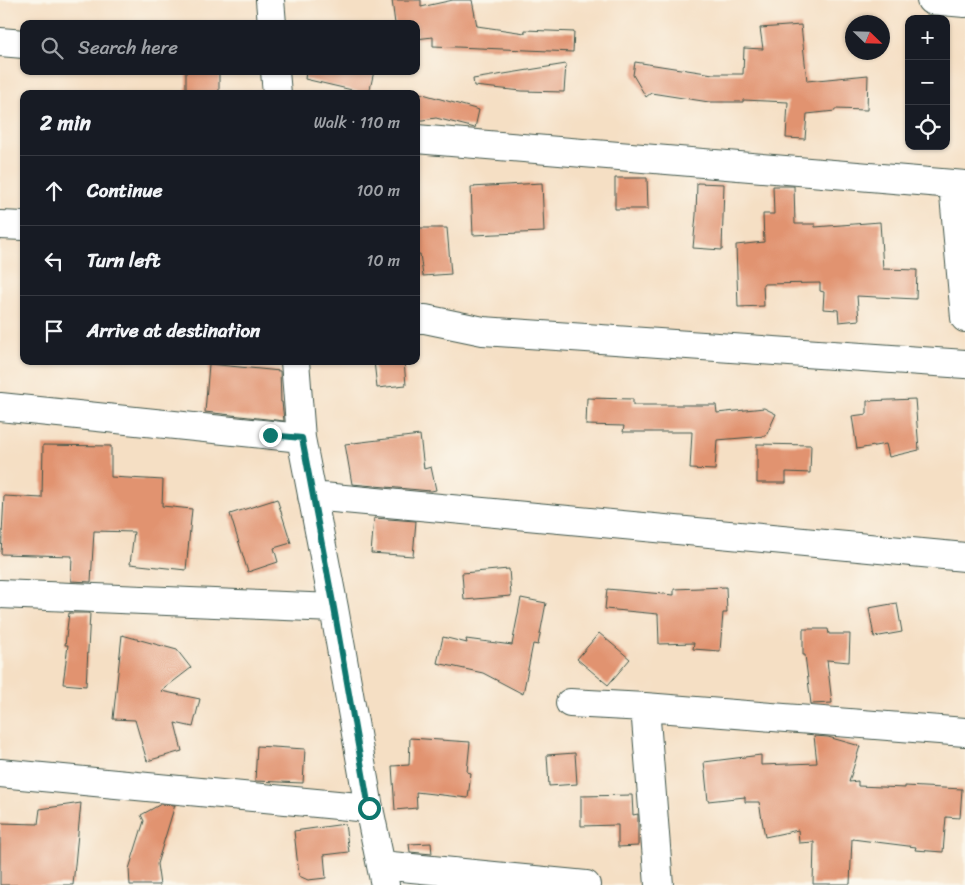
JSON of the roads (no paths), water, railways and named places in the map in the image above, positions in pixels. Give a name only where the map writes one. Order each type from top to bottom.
[{"type":"street","points":[[270,0],[272,20]]},
{"type":"street","points":[[931,0],[965,3]]},
{"type":"street","points":[[0,42],[20,44]]},
{"type":"street","points":[[275,75],[276,90]]},
{"type":"street","points":[[420,140],[959,185],[965,318]]},
{"type":"street","points":[[0,224],[20,226]]},
{"type":"street","points":[[420,319],[425,318],[483,331],[965,364]]},
{"type":"street","points":[[295,365],[302,438],[369,808],[383,875],[586,885]]},
{"type":"street","points":[[0,407],[302,438]]},
{"type":"street","points":[[312,496],[965,557]]},
{"type":"street","points":[[0,594],[334,608]]},
{"type":"street","points":[[570,703],[645,707],[965,732]]},
{"type":"street","points":[[645,707],[659,885]]},
{"type":"street","points":[[0,773],[369,808]]}]
